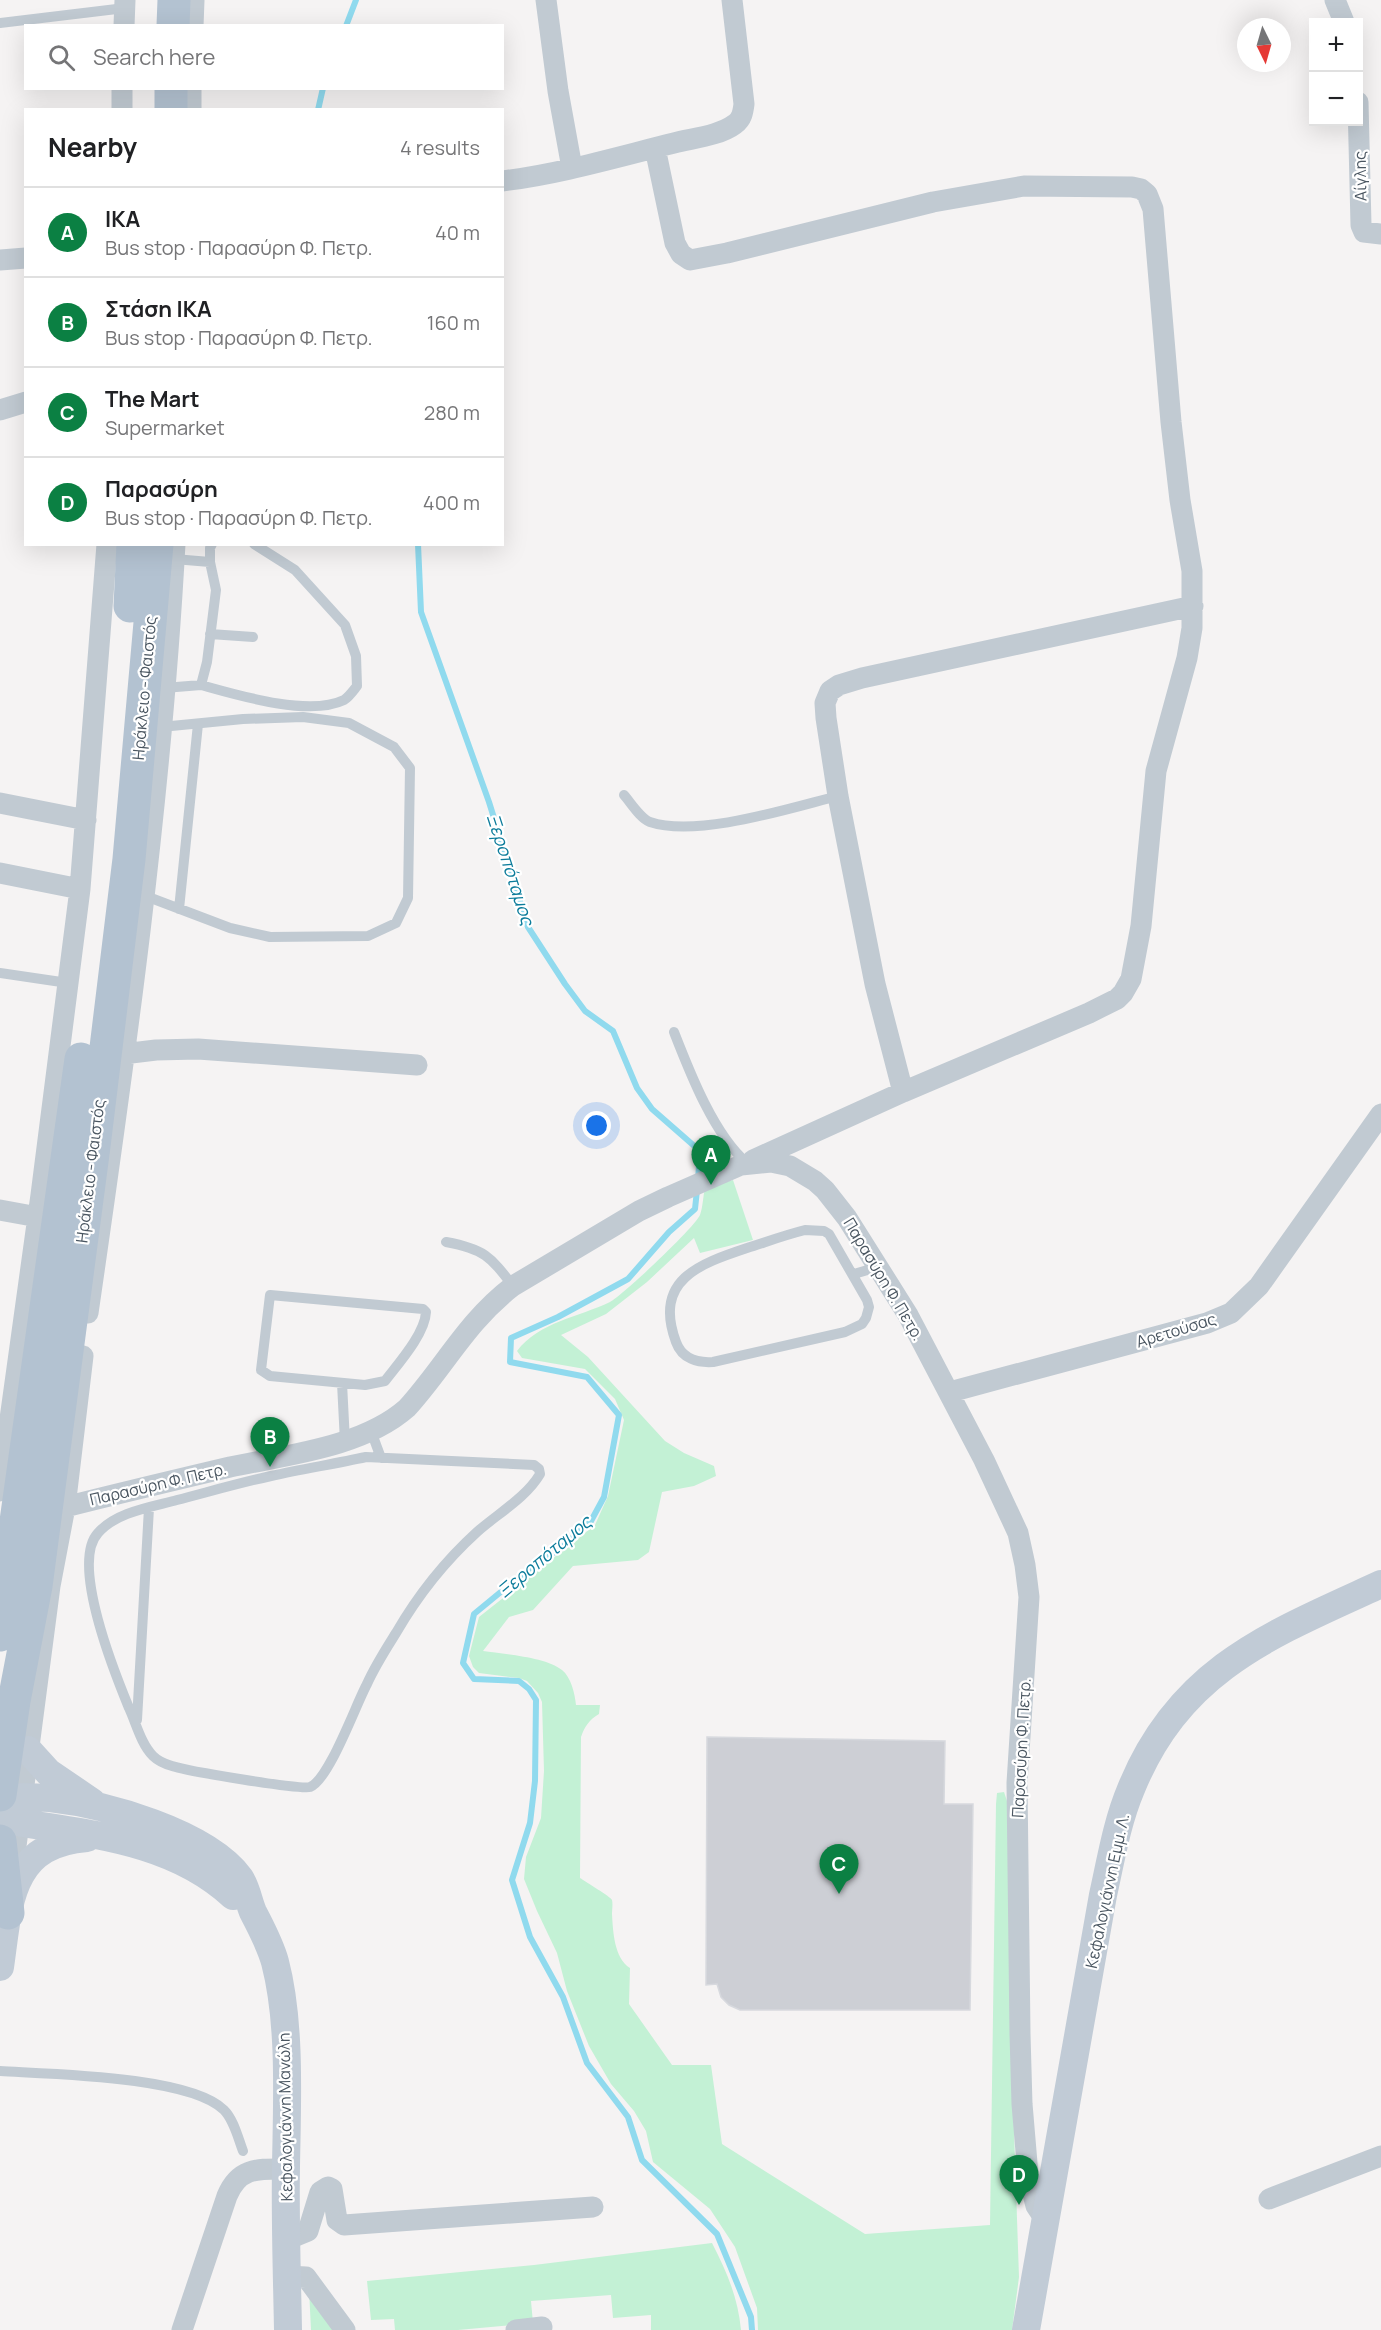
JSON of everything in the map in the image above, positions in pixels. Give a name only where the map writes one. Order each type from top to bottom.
[{"type":"main road","points":[[173,24],[174,0]]},
{"type":"main road","points":[[149,108],[150,90]]},
{"type":"main road","points":[[171,90],[171,108]]},
{"type":"main road","name":"Ηράκλειο - Φαιστός","points":[[0,1635],[72,1129],[113,813],[133,546]]},
{"type":"main road","name":"Ηράκλειο - Φαιστός","points":[[8,1913],[6,1810],[14,1701],[36,1586],[169,549]]},
{"type":"main road","points":[[40,1206],[72,1129]]},
{"type":"main road","points":[[61,1394],[76,1358],[84,1346]]},
{"type":"main road","name":"Κεφαλογιάννη Εμμ. Λ.","points":[[1046,2215],[1112,1851],[1131,1788],[1147,1757],[1180,1708],[1204,1682],[1226,1664],[1306,1617],[1381,1584]]},
{"type":"main road","points":[[14,1701],[28,1750],[48,1772],[101,1808]]},
{"type":"main road","points":[[6,1810],[28,1750]]},
{"type":"main road","name":"Κεφαλογιάννη Μανώλη","points":[[6,1810],[64,1800],[101,1808],[148,1822],[183,1836],[222,1861],[240,1879],[272,1953],[281,2000],[287,2109],[288,2330]]},
{"type":"main road","name":"Κεφαλογιάννη Μανώλη","points":[[6,1810],[153,1849],[194,1866],[214,1879],[238,1901],[252,1909]]},
{"type":"main road","points":[[0,1967],[8,1913],[20,1876],[38,1853],[59,1842],[113,1838]]},
{"type":"main road","points":[[1026,2330],[1046,2215]]},
{"type":"street","points":[[193,24],[194,0]]},
{"type":"street","points":[[546,0],[558,91],[572,168]]},
{"type":"street","points":[[504,181],[572,168],[655,148],[724,129],[740,120],[744,104],[732,0]]},
{"type":"street","points":[[1335,0],[1342,18]]},
{"type":"street","points":[[122,90],[122,108]]},
{"type":"street","points":[[190,108],[191,90]]},
{"type":"street","name":"Αίγλης","points":[[1359,126],[1360,225],[1365,232],[1381,234]]},
{"type":"street","points":[[655,148],[675,243],[681,254],[690,260],[804,235],[924,204],[1010,188],[1122,186],[1141,189],[1147,194],[1153,208],[1171,422],[1180,500],[1192,571],[1193,606],[1187,658],[1156,771],[1141,926],[1134,968],[1128,986],[1117,999],[1089,1013],[903,1092],[744,1164]]},
{"type":"street","points":[[0,260],[24,258]]},
{"type":"street","points":[[0,410],[24,403]]},
{"type":"street","points":[[0,1491],[40,1206],[80,889],[107,546]]},
{"type":"street","points":[[28,1750],[50,1586],[65,1507],[143,895],[164,688],[169,549]]},
{"type":"street","points":[[903,1092],[875,984],[838,796],[825,703],[830,691],[839,685],[862,678],[1193,606]]},
{"type":"street","points":[[0,803],[86,820]]},
{"type":"street","points":[[0,873],[80,889]]},
{"type":"street","points":[[123,1054],[198,1049],[417,1065]]},
{"type":"street","name":"Αρετούσας","points":[[950,1392],[1207,1323],[1231,1313],[1259,1286],[1381,1114]]},
{"type":"street","name":"Παρασύρη Φ. Πετρ.","points":[[65,1507],[347,1451],[371,1431],[397,1417],[480,1315],[513,1286],[639,1211],[744,1164],[780,1163],[790,1166],[815,1181],[847,1218],[881,1266],[950,1392],[1018,1533],[1025,1565],[1028,1606],[1017,1794],[1022,2104],[1029,2175],[1036,2206],[1046,2215]]},
{"type":"street","points":[[0,1210],[40,1206]]},
{"type":"street","points":[[1269,2199],[1381,2156]]},
{"type":"street","points":[[182,2330],[231,2186],[248,2172],[286,2169]]},
{"type":"street","points":[[286,2240],[299,2237],[308,2231],[320,2192],[328,2187],[333,2189],[337,2220],[344,2225],[593,2207]]},
{"type":"street","points":[[287,2276],[306,2277],[345,2330]]},
{"type":"street","points":[[516,2330],[542,2328]]},
{"type":"lane","points":[[0,23],[136,12]]},
{"type":"lane","points":[[201,685],[216,591],[210,562],[211,546]]},
{"type":"lane","points":[[164,688],[201,685],[274,704],[325,706],[346,699],[357,686],[356,656],[345,625],[296,570],[257,546]]},
{"type":"lane","points":[[169,549],[210,562]]},
{"type":"lane","points":[[210,634],[253,638]]},
{"type":"lane","points":[[143,895],[230,928],[270,937],[368,936],[396,923],[408,898],[410,768],[394,747],[349,723],[303,717],[243,719],[161,727]]},
{"type":"lane","points":[[178,909],[198,724]]},
{"type":"lane","points":[[624,795],[647,821],[678,827],[716,824],[838,796]]},
{"type":"lane","points":[[0,973],[68,983]]},
{"type":"lane","points":[[674,1032],[698,1092],[744,1164]]},
{"type":"lane","points":[[814,1230],[829,1234],[854,1274],[869,1307],[866,1318],[855,1328],[738,1357],[703,1363],[686,1356],[678,1349],[670,1315],[670,1304],[676,1290],[694,1269],[714,1259],[795,1233],[814,1230]]},
{"type":"lane","points":[[446,1242],[471,1247],[493,1261],[513,1286]]},
{"type":"lane","points":[[854,1274],[881,1266]]},
{"type":"lane","points":[[270,1295],[423,1309],[426,1312],[426,1319],[409,1349],[385,1381],[374,1384],[342,1383],[270,1376],[261,1370],[270,1295]]},
{"type":"lane","points":[[342,1383],[347,1451]]},
{"type":"lane","points":[[371,1431],[381,1458]]},
{"type":"lane","points":[[347,1451],[366,1457],[534,1465],[539,1469],[540,1474],[524,1492],[456,1553],[416,1599],[376,1665],[342,1738],[323,1775],[316,1783],[310,1787],[289,1787],[171,1766],[153,1756],[137,1725],[103,1640],[89,1563],[95,1535],[120,1518],[149,1508],[272,1475],[347,1451]]},
{"type":"lane","points":[[137,1725],[149,1508]]},
{"type":"lane","points":[[0,2071],[117,2079],[166,2086],[202,2096],[215,2103],[228,2115],[243,2151]]},
{"type":"green space","points":[[733,1180],[753,1240],[700,1253],[694,1238],[647,1282],[606,1314],[561,1335],[588,1357],[665,1441],[684,1453],[714,1466],[716,1476],[694,1486],[662,1492],[649,1552],[638,1560],[573,1566],[533,1610],[509,1617],[483,1651],[524,1657],[555,1666],[568,1677],[574,1691],[576,1705],[600,1705],[599,1714],[588,1724],[581,1737],[580,1878],[612,1900],[615,1944],[621,1958],[630,1968],[629,2004],[672,2065],[711,2065],[722,2144],[865,2234],[990,2225],[996,1804],[997,1793],[1004,1792],[1008,1804],[1019,2277],[1012,2330],[758,2330],[757,2308],[735,2247],[710,2209],[653,2162],[646,2131],[634,2111],[611,2084],[589,2046],[567,1991],[557,1953],[524,1879],[526,1857],[541,1818],[544,1771],[542,1702],[538,1693],[527,1681],[479,1673],[473,1667],[469,1656],[479,1617],[595,1525],[608,1496],[624,1420],[615,1399],[585,1369],[522,1358],[517,1351],[536,1333],[617,1297],[695,1222],[701,1212],[705,1188]]},
{"type":"green space","points":[[712,2243],[731,2285],[741,2330],[651,2330],[651,2315],[613,2318],[611,2295],[531,2301],[533,2323],[458,2330],[395,2330],[394,2319],[371,2320],[367,2281],[534,2265]]},
{"type":"green space","points":[[309,2289],[338,2330],[311,2330]]},
{"type":"building","points":[[707,1737],[945,1741],[944,1804],[973,1804],[970,2010],[740,2010],[729,2005],[721,1997],[717,1984],[706,1985]]},
{"type":"waterway","name":"Ξεροπόταμος","points":[[347,24],[356,0]]},
{"type":"waterway","name":"Ξεροπόταμος","points":[[318,108],[323,90]]},
{"type":"waterway","name":"Ξεροπόταμος","points":[[418,546],[421,612],[489,802],[528,927],[585,1011],[613,1031],[637,1088],[652,1109],[700,1151],[698,1180]]},
{"type":"waterway","name":"Ξεροπόταμος","points":[[697,1190],[695,1209],[669,1232],[628,1279],[558,1317],[511,1338],[510,1362],[587,1377],[619,1415],[604,1497],[591,1521],[559,1550],[541,1559],[474,1614],[463,1663],[474,1679],[519,1681],[529,1689],[536,1700],[535,1781],[530,1823],[512,1880],[530,1937],[563,1997],[587,2063],[628,2117],[642,2160],[717,2234],[751,2317],[752,2330]]},
{"type":"place","name":"IKA","points":[[711,1185]]},
{"type":"place","name":"Στάση ΙΚΑ","points":[[270,1467]]},
{"type":"place","name":"The Mart","points":[[839,1894]]},
{"type":"place","name":"Παρασύρη","points":[[1019,2205]]}]
